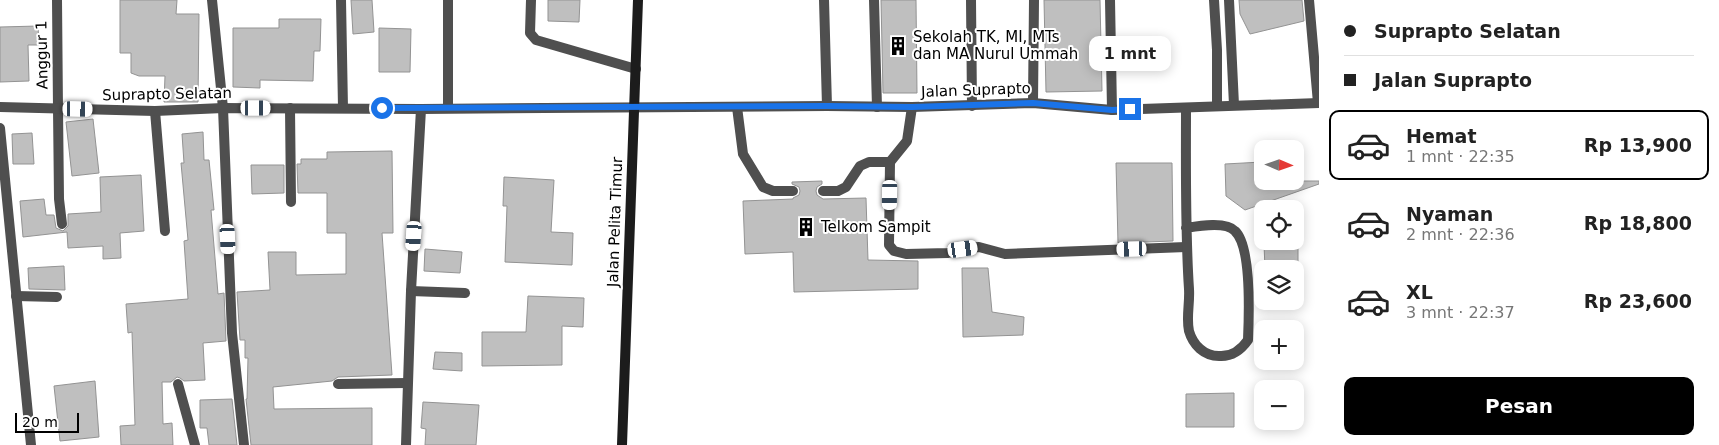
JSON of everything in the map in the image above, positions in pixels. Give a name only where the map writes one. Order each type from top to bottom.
[{"type":"street","name":"Anggur 1","points":[[56,0],[59,199],[62,224]]},
{"type":"street","points":[[212,0],[222,108],[232,333],[244,445]]},
{"type":"street","points":[[341,0],[344,108]]},
{"type":"street","points":[[448,0],[448,108]]},
{"type":"street","points":[[531,0],[530,33],[536,40],[636,69]]},
{"type":"street","name":"Jalan Pelita Timur","points":[[622,445],[638,0]]},
{"type":"street","points":[[824,0],[827,106]]},
{"type":"street","points":[[874,0],[877,107]]},
{"type":"street","points":[[971,0],[972,106]]},
{"type":"street","points":[[1033,103],[1034,0]]},
{"type":"street","points":[[1110,0],[1112,110]]},
{"type":"street","points":[[1214,0],[1217,50],[1217,106]]},
{"type":"street","points":[[1229,0],[1234,105]]},
{"type":"street","points":[[1309,0],[1319,103]]},
{"type":"street","name":"Jalan Suprapto","points":[[634,107],[912,107],[1033,103],[1112,110],[1319,103]]},
{"type":"street","name":"Suprapto Selatan","points":[[0,107],[155,111],[222,108],[634,107]]},
{"type":"street","points":[[737,107],[743,154],[763,187],[773,191],[792,191]]},
{"type":"street","points":[[912,107],[908,140],[890,162],[889,245],[894,251],[906,254],[948,253],[979,246],[1005,254],[1186,247]]},
{"type":"street","points":[[290,108],[291,202]]},
{"type":"street","points":[[1186,108],[1186,228],[1186,247],[1189,330],[1199,348],[1214,356],[1233,354],[1243,348],[1248,340],[1248,283],[1241,240],[1235,230],[1226,226],[1203,225],[1186,228]]},
{"type":"street","points":[[406,445],[411,291],[421,109]]},
{"type":"street","points":[[155,111],[165,231]]},
{"type":"street","points":[[0,128],[31,445]]},
{"type":"street","points":[[823,191],[838,191],[846,187],[860,166],[868,162],[890,162]]},
{"type":"street","points":[[411,291],[465,293]]},
{"type":"street","points":[[16,296],[58,296]]},
{"type":"street","points":[[338,384],[407,383]]},
{"type":"street","points":[[178,384],[195,445]]},
{"type":"building","points":[[120,0],[177,0],[176,14],[199,14],[198,102],[164,102],[165,76],[139,76],[131,73],[131,53],[120,53]]},
{"type":"building","points":[[351,0],[372,0],[374,32],[353,34]]},
{"type":"building","points":[[548,0],[580,0],[579,22],[548,21]]},
{"type":"building","name":"Sekolah TK, MI, MTs dan MA Nurul Ummah","points":[[881,0],[916,0],[917,93],[883,93]]},
{"type":"building","points":[[1044,0],[1100,0],[1102,91],[1046,92]]},
{"type":"building","points":[[1239,0],[1302,0],[1304,21],[1250,34],[1240,14]]},
{"type":"building","points":[[279,19],[321,19],[320,51],[314,51],[313,81],[260,80],[260,88],[233,87],[233,28],[279,28]]},
{"type":"building","points":[[38,26],[39,45],[28,45],[29,81],[0,82],[0,27]]},
{"type":"building","points":[[379,28],[411,29],[410,72],[379,72]]},
{"type":"building","points":[[93,119],[99,173],[72,176],[66,122]]},
{"type":"building","points":[[203,132],[204,160],[209,160],[214,210],[211,210],[218,294],[224,293],[226,341],[203,343],[205,380],[184,381],[177,377],[171,382],[162,382],[163,424],[172,423],[173,445],[121,445],[120,426],[135,425],[132,332],[128,333],[126,304],[188,299],[184,241],[188,240],[181,163],[184,163],[182,134]]},
{"type":"building","points":[[32,133],[34,164],[13,164],[12,134]]},
{"type":"building","points":[[392,151],[393,233],[382,233],[392,375],[338,377],[332,381],[273,387],[274,409],[372,408],[372,445],[251,445],[246,399],[248,358],[245,358],[245,340],[240,340],[237,292],[270,290],[268,252],[296,252],[296,275],[346,274],[346,233],[327,233],[327,193],[298,193],[297,164],[301,164],[301,159],[327,159],[327,152]]},
{"type":"building","points":[[1254,162],[1254,190],[1302,190],[1273,200],[1254,200],[1254,207],[1245,210],[1226,196],[1225,164]]},
{"type":"building","points":[[1116,163],[1172,163],[1173,241],[1118,243]]},
{"type":"building","points":[[251,165],[284,165],[284,193],[252,194]]},
{"type":"building","points":[[141,175],[144,231],[120,233],[121,258],[103,259],[103,246],[68,248],[67,232],[23,237],[20,201],[44,199],[46,215],[54,215],[56,228],[63,231],[68,226],[68,214],[101,212],[100,177]]},
{"type":"building","points":[[504,177],[554,180],[551,232],[573,233],[572,265],[505,262],[507,206],[503,206]]},
{"type":"building","name":"Telkom Sampit","points":[[822,181],[822,184],[817,187],[816,191],[817,195],[823,199],[866,198],[868,260],[918,261],[918,289],[794,292],[793,252],[745,254],[743,201],[793,199],[799,195],[800,191],[799,187],[792,184],[792,182]]},
{"type":"building","points":[[1304,181],[1319,181],[1319,184],[1304,189]]},
{"type":"building","points":[[425,249],[462,252],[460,273],[424,271]]},
{"type":"building","points":[[1264,250],[1298,250],[1298,260],[1265,260]]},
{"type":"building","points":[[64,266],[65,290],[29,289],[28,268]]},
{"type":"building","points":[[962,268],[988,268],[992,312],[1024,317],[1023,335],[963,337]]},
{"type":"building","points":[[528,296],[584,298],[583,327],[562,326],[562,365],[482,366],[482,332],[526,332]]},
{"type":"building","points":[[435,352],[462,353],[462,371],[433,369]]},
{"type":"building","points":[[95,381],[99,437],[60,441],[54,386]]},
{"type":"building","points":[[1234,393],[1234,427],[1186,427],[1186,394]]},
{"type":"building","points":[[232,399],[237,445],[209,445],[207,428],[200,428],[200,400]]},
{"type":"building","points":[[423,402],[479,405],[476,445],[425,445],[426,429],[421,428]]},
{"type":"place","name":"Sekolah TK, MI, MTs dan MA Nurul Ummah","points":[[898,46]]},
{"type":"place","name":"Telkom Sampit","points":[[806,227]]},
{"type":"route","points":[[382,108],[912,107],[1033,103],[1112,110],[1130,109]]}]
